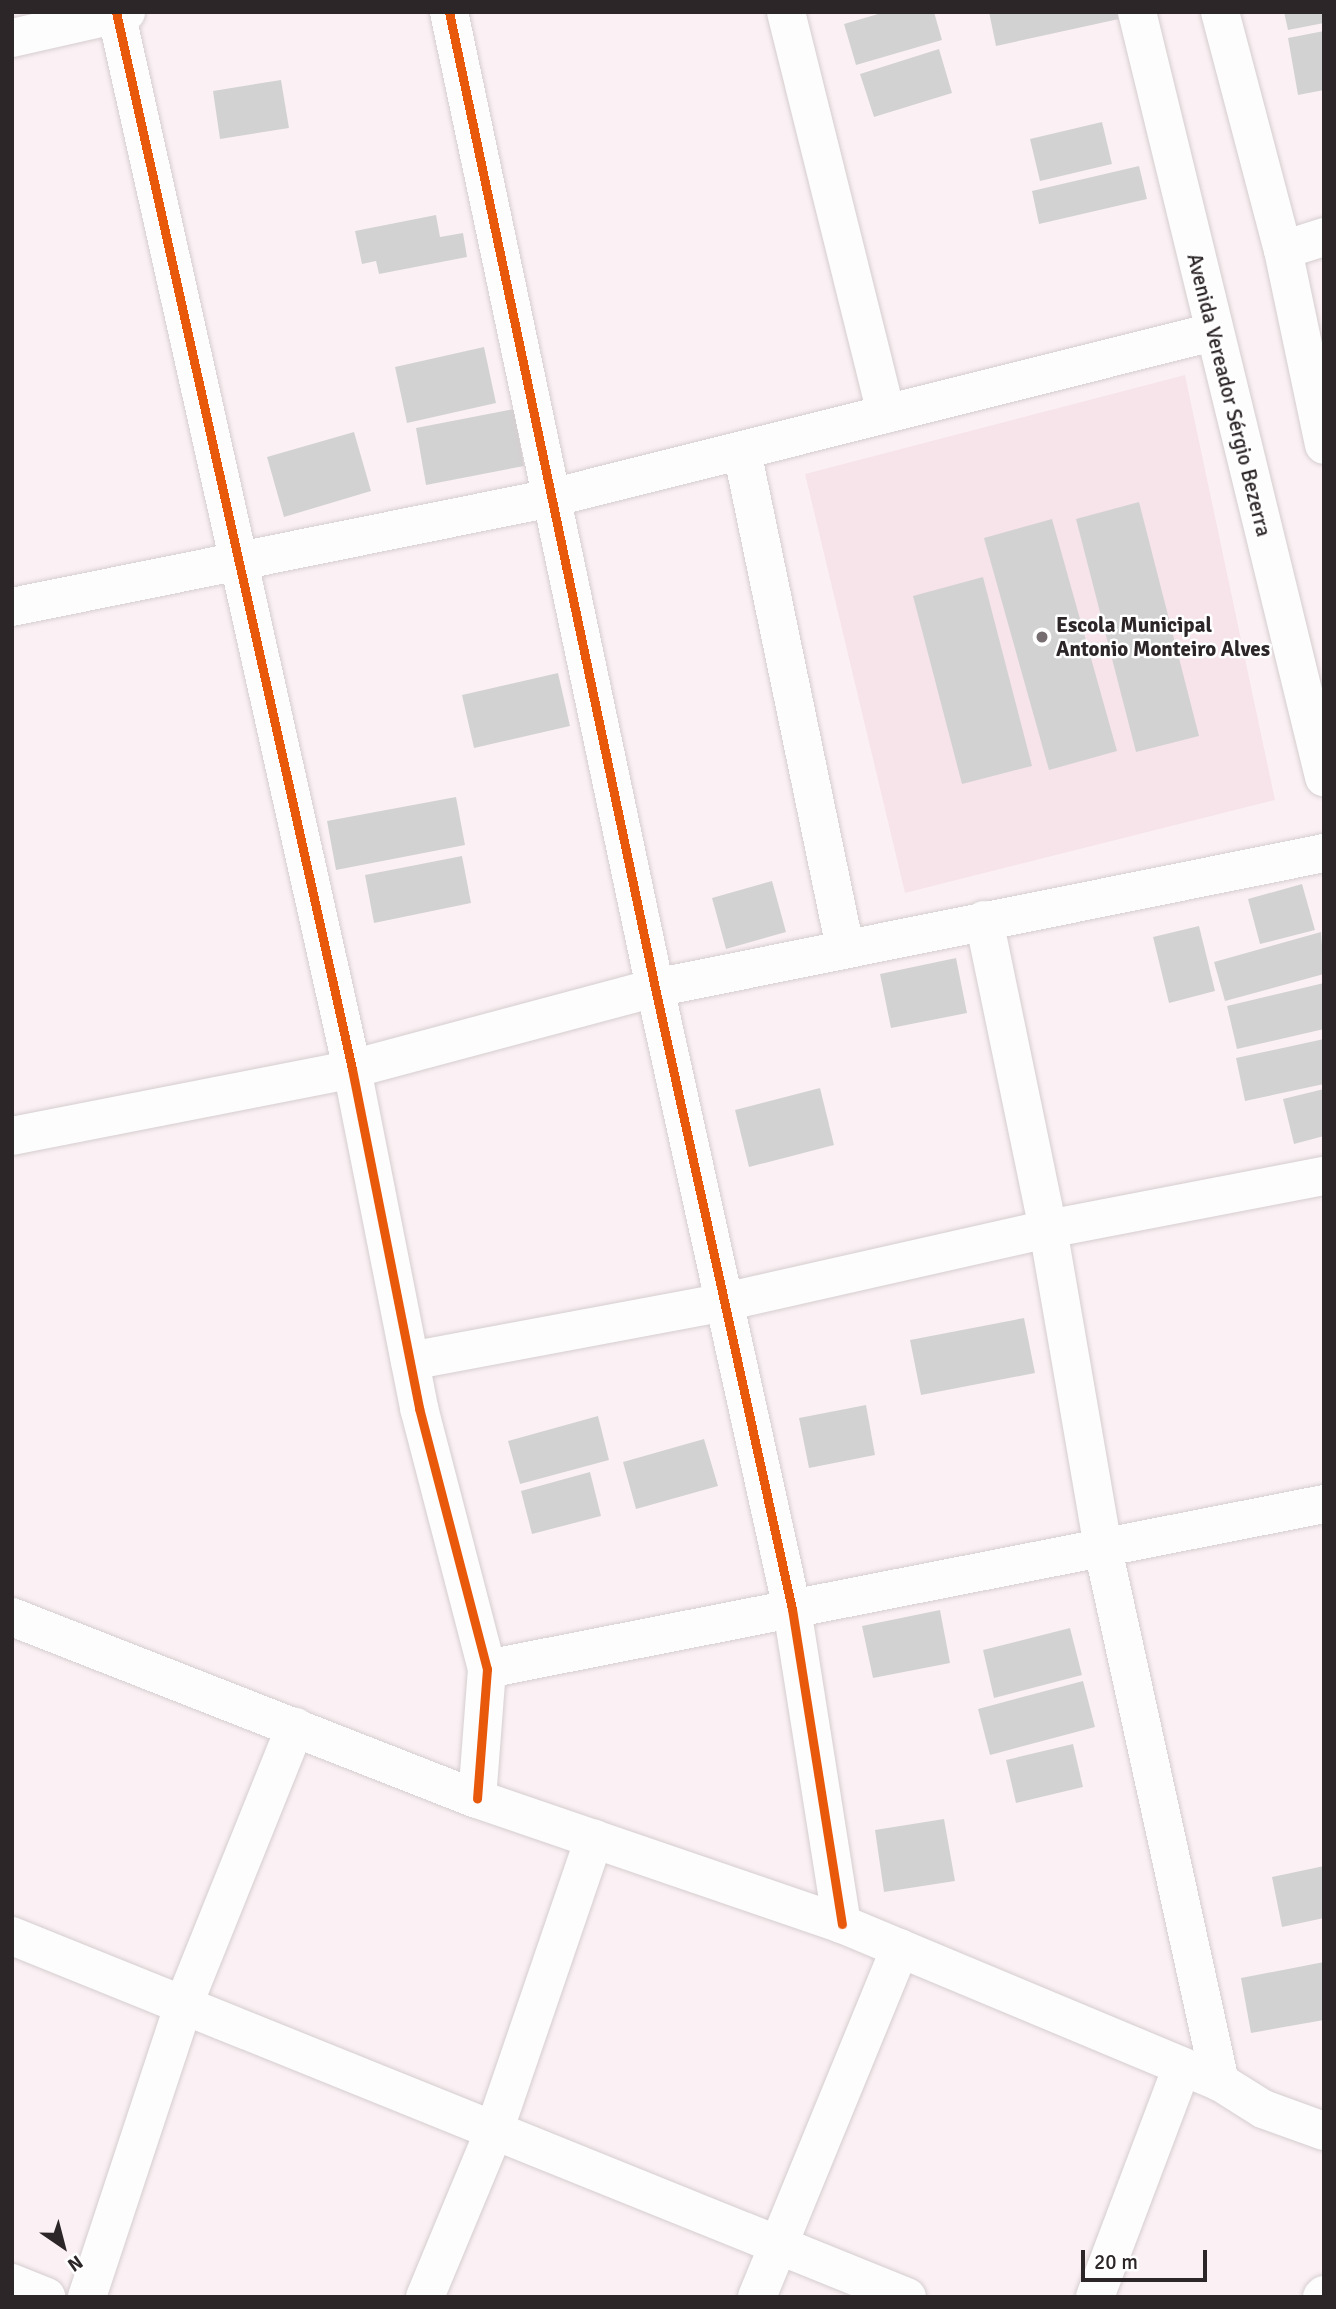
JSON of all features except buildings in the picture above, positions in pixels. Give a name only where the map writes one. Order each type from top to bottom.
[{"type":"street","points":[[449,12],[655,988],[792,1609],[842,1924]]},
{"type":"street","points":[[786,12],[886,414]]},
{"type":"street","name":"Avenida Vereador Sérgio Bezerra","points":[[1137,12],[1324,778]]},
{"type":"street","points":[[1220,12],[1283,250],[1324,445]]},
{"type":"street","points":[[12,38],[119,13],[352,1069],[410,1360],[487,1669],[477,1798]]},
{"type":"street","points":[[1283,250],[1324,237]]},
{"type":"street","points":[[12,607],[239,564],[551,498],[1213,332]]},
{"type":"street","points":[[741,451],[845,948]]},
{"type":"street","points":[[12,1136],[352,1069],[655,988],[1324,853]]},
{"type":"street","points":[[984,920],[1048,1228],[1103,1549],[1220,2082]]},
{"type":"street","points":[[410,1360],[724,1302],[1048,1228],[1324,1175]]},
{"type":"street","points":[[487,1669],[1324,1504]]},
{"type":"street","points":[[12,1617],[477,1798],[842,1924],[1220,2082],[1264,2109],[1324,2131]]},
{"type":"street","points":[[87,2297],[183,2006],[295,1727]]},
{"type":"street","points":[[425,2297],[494,2131],[594,1839]]},
{"type":"street","points":[[12,1936],[907,2297]]},
{"type":"street","points":[[757,2297],[900,1948]]},
{"type":"street","points":[[1096,2297],[1182,2067]]},
{"type":"street","points":[[12,2283],[46,2297]]},
{"type":"shaded area","name":"Escola Municipal Antonio Monteiro Alves","points":[[1185,375],[1275,800],[905,893],[805,474]]},
{"type":"cycle path","points":[[116,12],[352,1069],[419,1408],[487,1669],[477,1799]]},
{"type":"cycle path","points":[[449,12],[655,988],[792,1609],[842,1924]]},
{"type":"place","name":"Escola Municipal Antonio Monteiro Alves","points":[[1042,637]]}]
